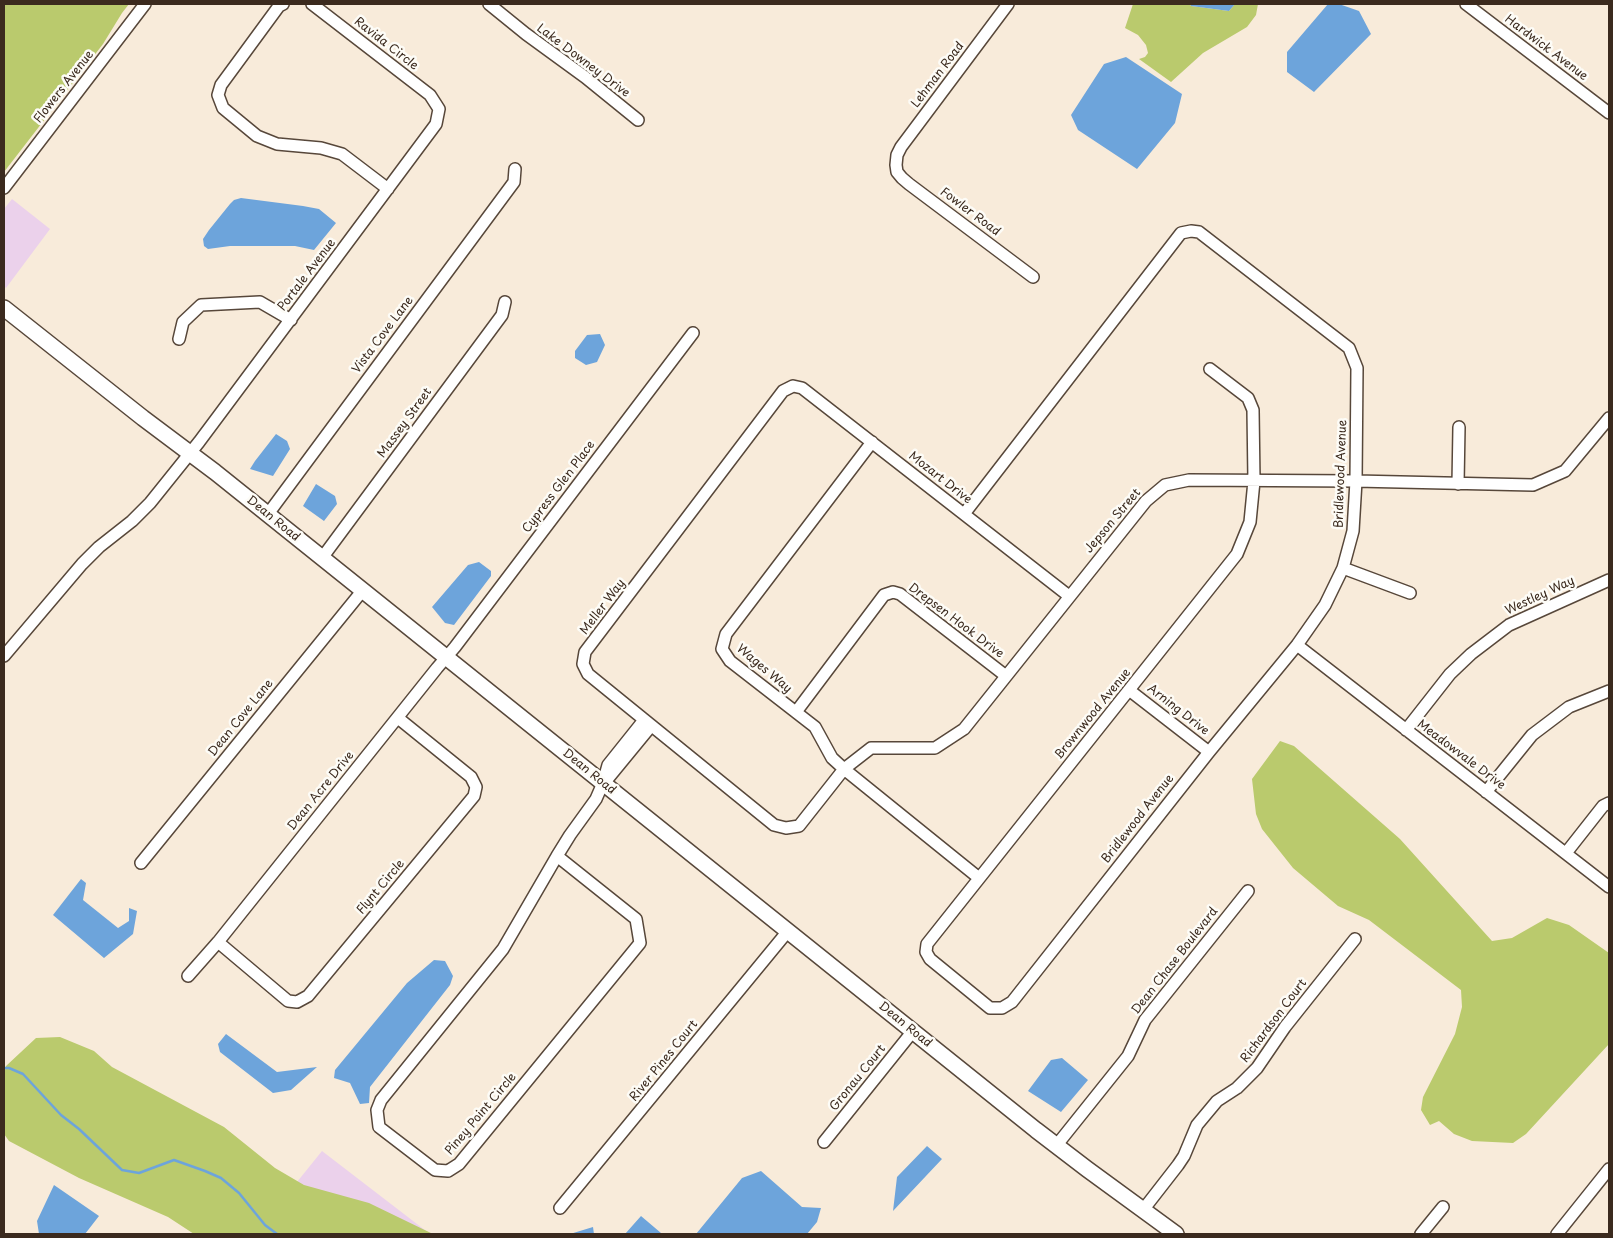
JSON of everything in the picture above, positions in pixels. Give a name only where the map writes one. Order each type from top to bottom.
[{"type":"main road","name":"Dean Road","points":[[4,308],[142,418],[268,514],[1056,1146],[1176,1234]]},
{"type":"street","name":"Flowers Avenue","points":[[4,188],[145,4]]},
{"type":"street","points":[[283,4],[221,85],[218,95],[223,108],[257,136],[277,144],[321,148],[342,154],[388,189]]},
{"type":"street","name":"Ravida Circle","points":[[312,4],[430,95],[439,109]]},
{"type":"street","name":"Lake Downey Drive","points":[[489,4],[638,120]]},
{"type":"street","name":"Lehman Road","points":[[896,165],[896,155],[901,147],[1008,4]]},
{"type":"street","name":"Hardwick Avenue","points":[[1466,4],[1609,113]]},
{"type":"street","name":"Portale Avenue","points":[[4,656],[82,564],[99,547],[132,522],[150,503],[190,453],[436,124],[439,109]]},
{"type":"street","name":"Fowler Road","points":[[896,165],[897,172],[909,184],[1033,277]]},
{"type":"street","name":"Vista Cove Lane","points":[[268,514],[514,182],[514,169]]},
{"type":"street","name":"Bridlewood Avenue","points":[[926,952],[930,959],[990,1008],[1002,1008],[1012,1002],[1209,752],[1297,645],[1324,605],[1343,568],[1353,531],[1356,482],[1357,368],[1349,348],[1199,232],[1192,230],[1180,233],[964,514]]},
{"type":"street","points":[[179,338],[183,322],[201,305],[260,302],[291,320]]},
{"type":"street","name":"Massey Street","points":[[322,558],[502,315],[505,302]]},
{"type":"street","name":"Cypress Glen Place","points":[[446,658],[693,333]]},
{"type":"street","name":"Brownwood Avenue","points":[[926,952],[927,944],[1237,554],[1250,522],[1254,481],[1253,410],[1248,398],[1210,369]]},
{"type":"street","name":"Mozart Drive","points":[[793,386],[802,388],[1069,596]]},
{"type":"street","name":"Meller Way","points":[[786,828],[774,825],[647,723],[588,674],[583,664],[585,652],[783,391],[793,386]]},
{"type":"street","name":"Jepson Street","points":[[786,828],[799,826],[844,769],[871,748],[934,748],[964,729],[1146,501],[1165,485],[1189,480],[1533,486],[1566,471],[1609,418]]},
{"type":"street","points":[[1458,484],[1459,427]]},
{"type":"street","name":"Wages Way","points":[[872,442],[726,634],[722,649],[730,661],[815,727],[832,758],[844,769],[980,878]]},
{"type":"street","points":[[1343,568],[1410,593]]},
{"type":"street","name":"Westley Way","points":[[1406,730],[1450,674],[1471,654],[1509,625],[1609,580]]},
{"type":"street","name":"Dean Cove Lane","points":[[141,863],[362,590]]},
{"type":"street","name":"Drepsen Hook Drive","points":[[796,712],[884,595],[893,592],[900,594],[1006,676]]},
{"type":"street","name":"Meadowvale Drive","points":[[1297,645],[1609,887]]},
{"type":"street","name":"Dean Acre Drive","points":[[188,976],[218,942],[446,658]]},
{"type":"street","name":"Arning Drive","points":[[1129,690],[1209,752]]},
{"type":"street","points":[[1486,792],[1532,735],[1569,707],[1609,691]]},
{"type":"street","name":"Flynt Circle","points":[[218,942],[288,1001],[297,1002],[308,996],[474,796],[476,787],[471,777],[398,718]]},
{"type":"street","name":"Piney Point Circle","points":[[557,856],[636,919],[640,943],[459,1164],[448,1171],[435,1170],[379,1128],[377,1110],[381,1100],[503,949],[557,856],[574,827],[596,799],[604,783],[608,765],[647,723]]},
{"type":"street","points":[[1566,853],[1603,806],[1609,803]]},
{"type":"street","name":"Dean Chase Boulevard","points":[[1056,1146],[1128,1056],[1145,1020],[1248,891]]},
{"type":"street","name":"River Pines Court","points":[[560,1208],[788,931]]},
{"type":"street","name":"Richardson Court","points":[[1143,1210],[1184,1156],[1197,1125],[1217,1101],[1236,1088],[1256,1068],[1285,1027],[1355,939]]},
{"type":"street","name":"Gronau Court","points":[[824,1142],[913,1031]]},
{"type":"street","points":[[1557,1234],[1609,1169]]},
{"type":"street","points":[[1421,1234],[1443,1207]]},
{"type":"shaded area","points":[[12,199],[50,229],[6,288],[4,286],[4,209]]},
{"type":"shaded area","points":[[322,1151],[430,1234],[255,1234]]},
{"type":"green space","points":[[4,4],[129,4],[103,44],[4,172]]},
{"type":"green space","points":[[1133,4],[1190,4],[1191,6],[1229,11],[1235,4],[1258,4],[1256,15],[1247,27],[1203,53],[1171,82],[1139,59],[1145,57],[1148,53],[1146,45],[1138,35],[1125,28]]},
{"type":"green space","points":[[1280,741],[1294,746],[1400,839],[1492,941],[1512,938],[1547,918],[1569,925],[1609,953],[1609,1044],[1526,1134],[1513,1143],[1472,1141],[1454,1134],[1439,1121],[1430,1125],[1421,1110],[1423,1097],[1455,1034],[1462,1007],[1461,990],[1369,920],[1338,906],[1293,868],[1262,829],[1256,814],[1252,779]]},
{"type":"green space","points":[[60,1037],[94,1051],[112,1067],[224,1127],[275,1168],[304,1185],[369,1203],[433,1234],[194,1234],[168,1217],[79,1178],[9,1141],[4,1134],[4,1074],[6,1066],[36,1038]]},
{"type":"water","points":[[1190,4],[1235,4],[1229,11],[1191,6]]},
{"type":"water","points":[[1328,4],[1339,4],[1359,11],[1371,34],[1314,92],[1287,72],[1287,52]]},
{"type":"water","points":[[1126,57],[1182,94],[1175,123],[1137,169],[1078,130],[1071,115],[1104,64]]},
{"type":"water","points":[[241,198],[319,209],[336,223],[314,250],[295,246],[230,246],[208,249],[204,246],[203,239],[230,204],[234,200]]},
{"type":"water","points":[[600,334],[605,345],[597,362],[586,365],[575,358],[575,351],[587,335]]},
{"type":"water","points":[[276,434],[287,441],[290,449],[273,476],[250,469],[255,461]]},
{"type":"water","points":[[316,484],[335,496],[337,504],[324,521],[303,506]]},
{"type":"water","points":[[479,562],[491,571],[491,576],[454,625],[445,623],[432,607],[468,565]]},
{"type":"water","points":[[81,879],[86,883],[83,900],[118,928],[129,921],[129,908],[137,911],[133,934],[104,958],[53,915]]},
{"type":"water","points":[[434,960],[445,961],[453,976],[450,985],[370,1087],[369,1103],[360,1104],[350,1083],[334,1078],[335,1070],[407,983]]},
{"type":"water","points":[[226,1034],[277,1072],[317,1067],[291,1090],[273,1093],[220,1052],[218,1044]]},
{"type":"water","points":[[1062,1058],[1088,1080],[1061,1112],[1028,1091],[1051,1060]]},
{"type":"water","points":[[927,1146],[942,1159],[893,1211],[897,1177]]},
{"type":"water","points":[[761,1171],[802,1207],[821,1208],[817,1222],[807,1234],[696,1234],[742,1178]]},
{"type":"water","points":[[54,1185],[99,1216],[85,1234],[39,1234],[37,1221]]},
{"type":"water","points":[[641,1216],[661,1233],[625,1234]]},
{"type":"water","points":[[593,1227],[594,1234],[570,1234]]},
{"type":"waterway","points":[[4,1068],[9,1068],[23,1074],[61,1115],[79,1129],[122,1170],[139,1173],[174,1160],[205,1171],[221,1178],[239,1193],[265,1225],[277,1234]]}]
